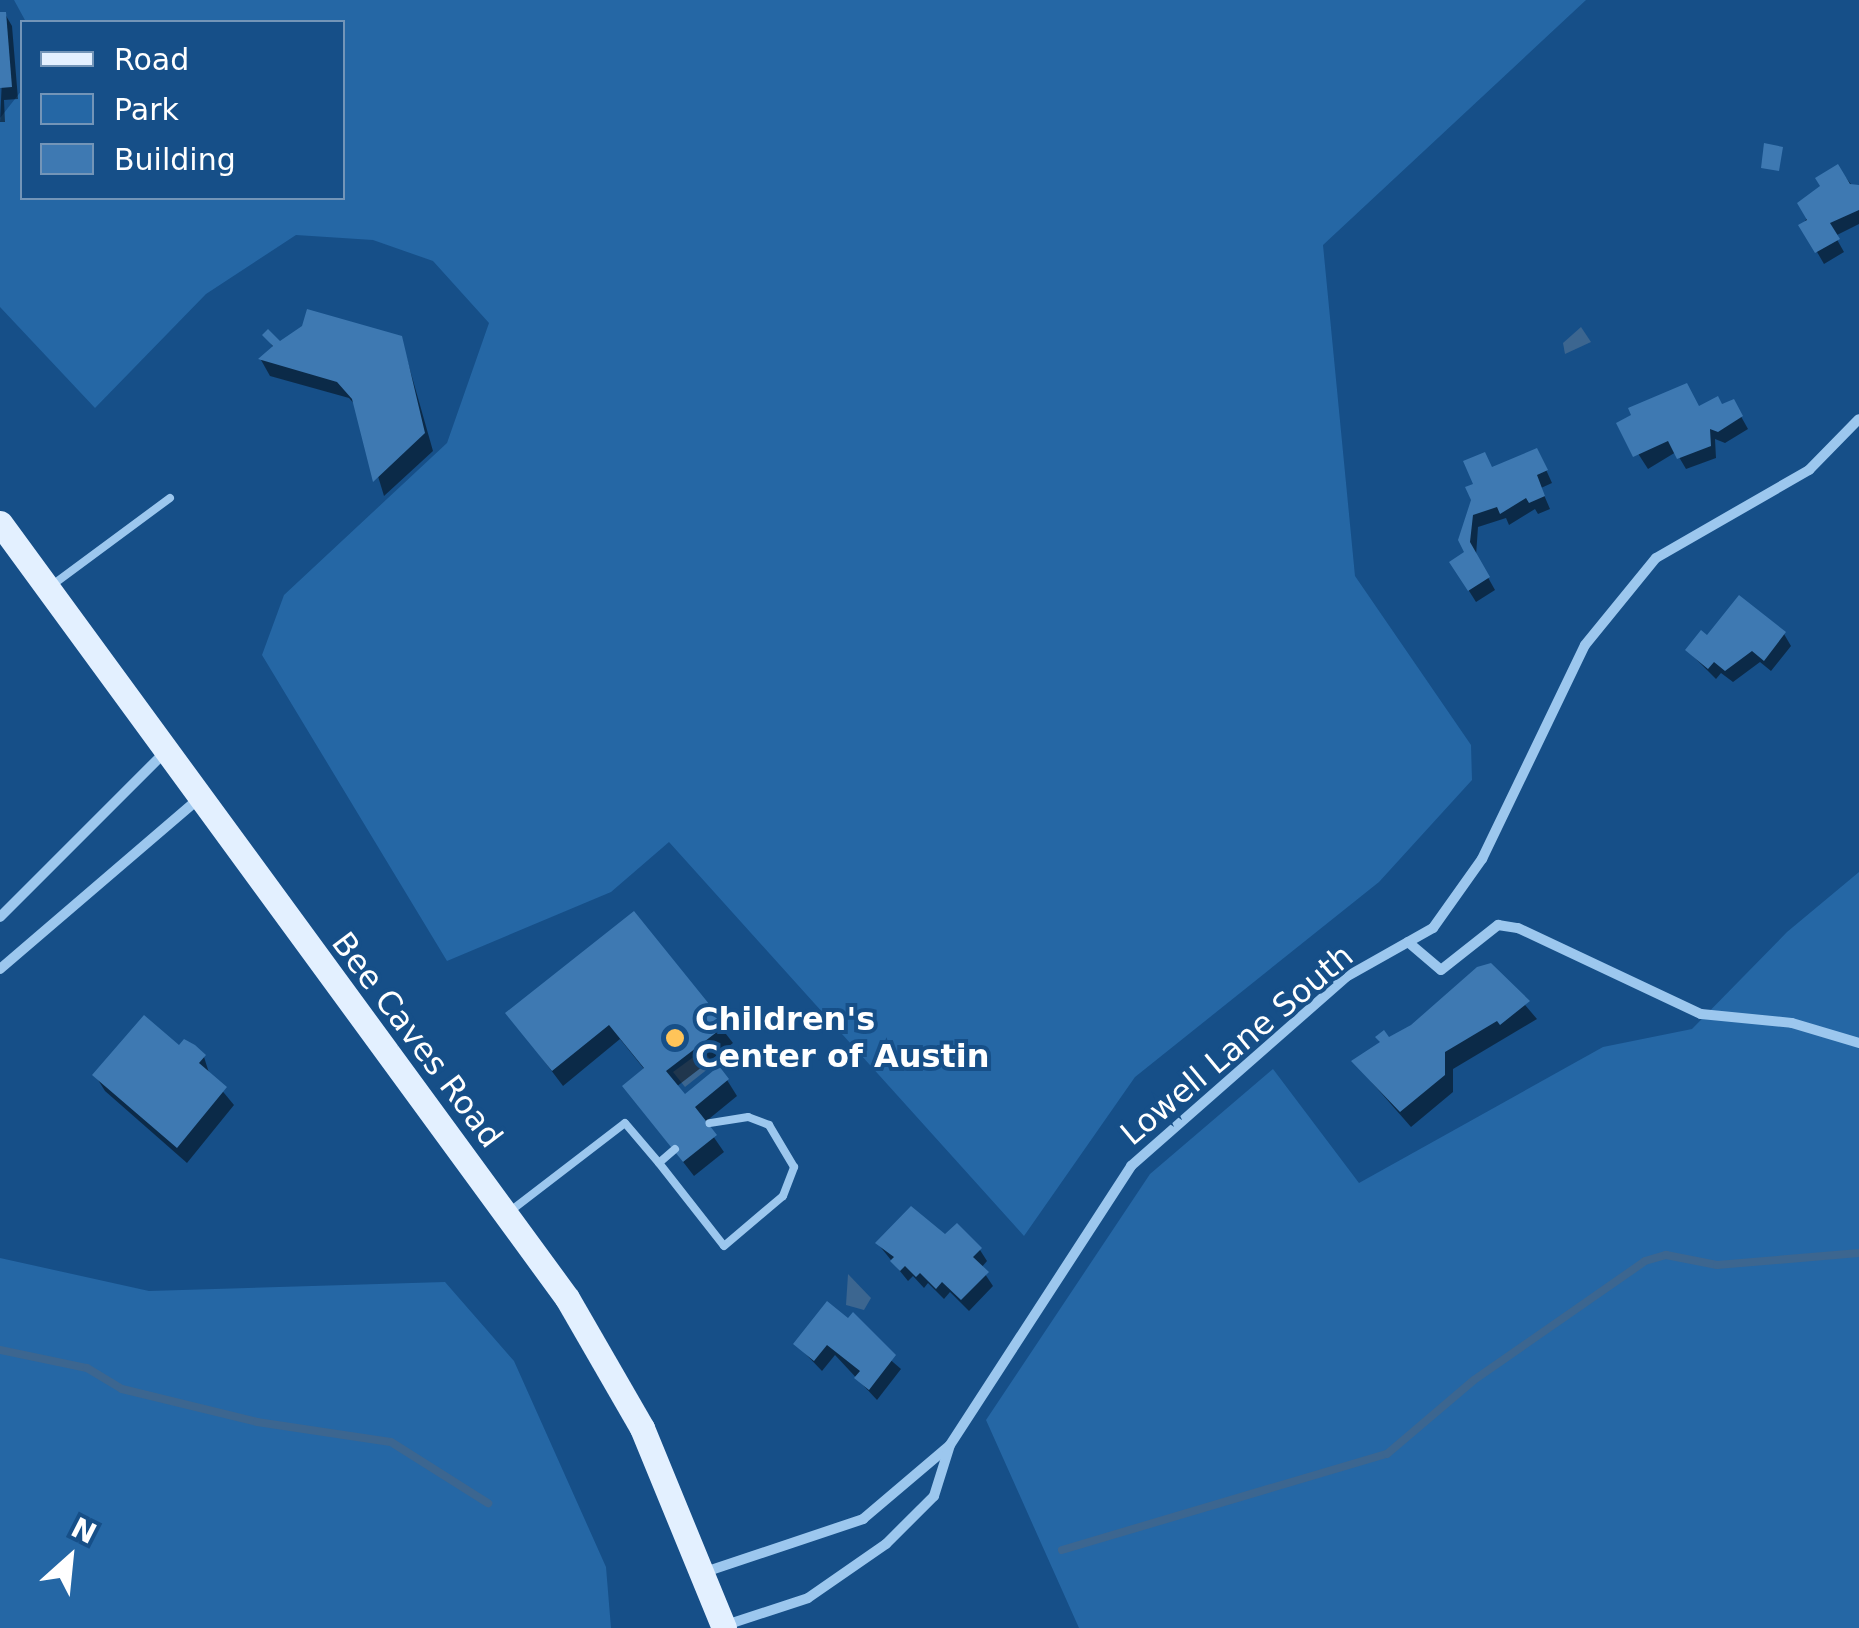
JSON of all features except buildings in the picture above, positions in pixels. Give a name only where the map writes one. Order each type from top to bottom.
[{"type":"main road","name":"Bee Caves Road","points":[[0,524],[567,1298],[642,1428],[724,1627]]},
{"type":"street","name":"Lowell Lane South","points":[[724,1627],[808,1598],[886,1544],[934,1496],[950,1445],[1131,1166],[1346,977],[1433,928],[1482,859],[1585,645],[1656,558],[1809,470],[1859,419]]},
{"type":"street","points":[[0,916],[164,752]]},
{"type":"street","points":[[0,969],[198,798]]},
{"type":"street","points":[[1408,942],[1441,970],[1498,925],[1518,928],[1701,1014],[1792,1023],[1859,1044]]},
{"type":"street","name":"Lowell Lane South","points":[[704,1572],[863,1520],[950,1445]]},
{"type":"lane","points":[[47,589],[170,498]]},
{"type":"lane","points":[[506,1215],[625,1123],[724,1246],[782,1196],[794,1167],[769,1125],[748,1117],[709,1123]]},
{"type":"lane","points":[[659,1164],[674,1150]]},
{"type":"green space","points":[[14,0],[1586,0],[1323,245],[1355,576],[1471,745],[1472,780],[1379,882],[1135,1077],[1024,1236],[669,842],[611,892],[447,961],[262,655],[284,595],[447,443],[489,323],[433,261],[373,240],[296,235],[206,294],[95,408],[0,307],[0,118],[20,93],[20,200],[345,200],[345,20],[25,20]]},
{"type":"green space","points":[[1859,872],[1859,1628],[1079,1628],[986,1420],[1150,1174],[1273,1069],[1359,1183],[1603,1047],[1692,1029],[1787,932]]},
{"type":"green space","points":[[0,1258],[149,1291],[445,1282],[514,1361],[606,1567],[611,1628],[0,1628]]},
{"type":"shaded area","points":[[1581,327],[1591,342],[1565,354],[1563,343]]},
{"type":"shaded area","points":[[703,1050],[714,1064],[685,1087],[673,1072]]},
{"type":"shaded area","points":[[848,1274],[871,1298],[864,1310],[846,1305]]},
{"type":"waterway","points":[[1062,1550],[1387,1454],[1474,1380],[1645,1261],[1666,1255],[1717,1265],[1859,1253]]},
{"type":"waterway","points":[[0,1350],[87,1368],[122,1389],[257,1422],[391,1442],[488,1503]]},
{"type":"place","name":"Children's Center of Austin","points":[[675,1038]]}]
